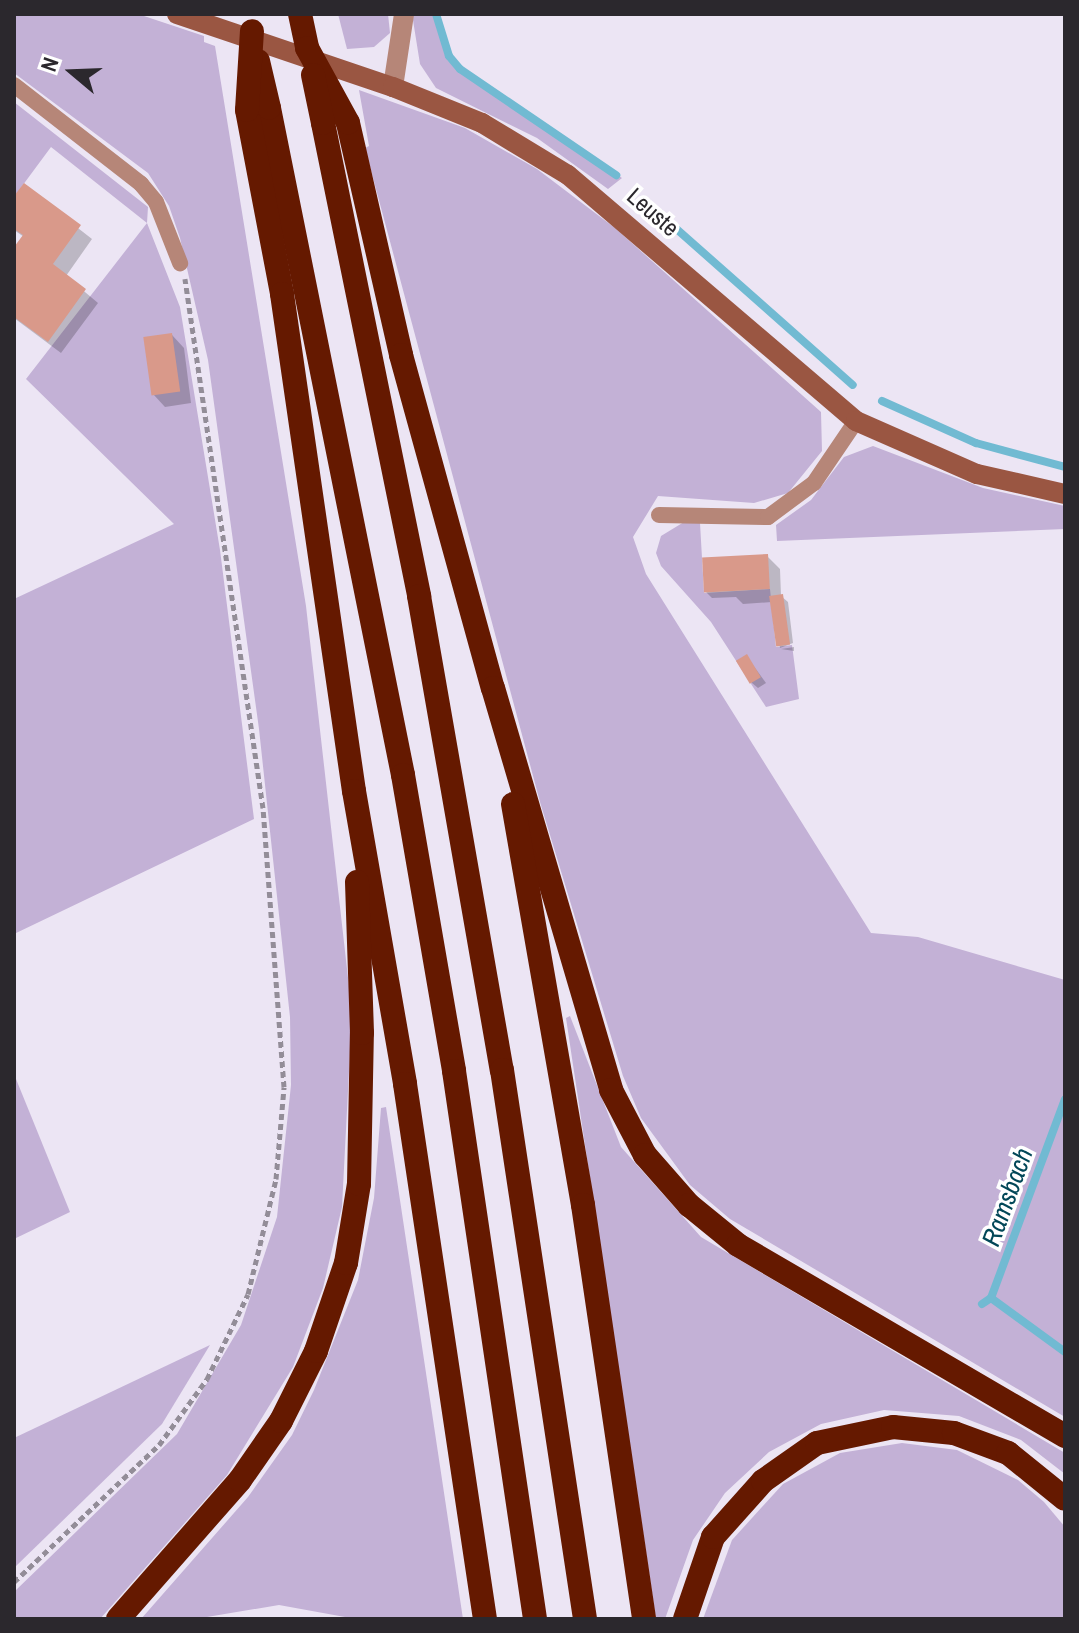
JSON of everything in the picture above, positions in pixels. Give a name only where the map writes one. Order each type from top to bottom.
[{"type":"highway","points":[[300,14],[419,596],[478,933],[585,1619]]},
{"type":"highway","points":[[250,22],[258,109],[285,310],[354,791],[405,1084],[485,1619]]},
{"type":"highway","points":[[307,48],[348,123],[401,355],[493,688],[611,1090],[645,1155],[689,1205],[738,1245],[1065,1436]]},
{"type":"highway","points":[[258,109],[403,775],[454,1071],[535,1619]]},
{"type":"highway","points":[[493,688],[583,1205],[644,1619]]},
{"type":"highway","points":[[118,1619],[240,1480],[281,1421],[316,1351],[346,1263],[359,1184],[362,1048],[354,791]]},
{"type":"highway","points":[[685,1619],[713,1537],[763,1481],[817,1443],[893,1427],[954,1433],[1008,1453],[1060,1489],[1065,1499]]},
{"type":"street","name":"Leuste","points":[[177,14],[393,87],[482,123],[568,175],[856,421],[977,474],[1065,494]]},
{"type":"street","points":[[393,87],[404,14]]},
{"type":"lane","points":[[14,85],[141,184],[156,202],[180,263]]},
{"type":"lane","points":[[659,515],[768,517],[814,483],[856,421]]},
{"type":"path","points":[[14,1582],[159,1445],[207,1379],[248,1294],[276,1179],[284,1087],[263,808],[192,303],[180,263]]},
{"type":"shaded area","points":[[14,14],[138,14],[204,36],[204,42],[215,46],[306,606],[352,1013],[342,1207],[323,1288],[293,1367],[227,1475],[100,1619],[14,1619],[14,1592],[177,1434],[241,1325],[277,1217],[291,1085],[290,1017],[259,729],[208,360],[180,238],[169,206],[148,173],[14,73]]},
{"type":"shaded area","points":[[338,14],[388,14],[390,33],[374,47],[347,49]]},
{"type":"shaded area","points":[[412,14],[437,14],[450,56],[460,68],[622,178],[608,189],[537,138],[436,88],[420,64]]},
{"type":"shaded area","points":[[359,90],[465,128],[537,169],[615,228],[821,412],[822,451],[788,493],[754,503],[658,496],[633,537],[646,574],[871,933],[918,937],[1065,980],[1065,1417],[730,1219],[690,1185],[641,1118],[623,1076],[540,802],[365,148],[369,146]]},
{"type":"shaded area","points":[[14,102],[148,207],[147,223],[51,147],[14,197]]},
{"type":"shaded area","points":[[147,223],[180,307],[220,550],[254,819],[14,934],[14,599],[174,524],[26,379]]},
{"type":"shaded area","points":[[873,446],[983,488],[1065,506],[1065,529],[777,541],[776,525],[811,500],[844,457]]},
{"type":"shaded area","points":[[684,522],[700,523],[704,593],[770,589],[776,647],[792,645],[799,699],[766,707],[711,622],[661,566],[656,553],[661,536]]},
{"type":"shaded area","points":[[570,1016],[621,1147],[701,1237],[1065,1453],[1065,1474],[1021,1440],[959,1416],[884,1410],[821,1424],[769,1452],[725,1493],[693,1540],[665,1619],[656,1619],[566,1018]]},
{"type":"shaded area","points":[[14,1074],[70,1212],[14,1239]]},
{"type":"shaded area","points":[[386,1107],[463,1619],[356,1619],[279,1605],[195,1619],[141,1619],[248,1497],[292,1435],[314,1390],[358,1280],[374,1198],[381,1108]]},
{"type":"shaded area","points":[[210,1345],[162,1424],[14,1568],[14,1438]]},
{"type":"shaded area","points":[[902,1443],[957,1450],[1018,1480],[1044,1502],[1065,1527],[1065,1619],[703,1619],[732,1540],[783,1484],[840,1453]]},
{"type":"building","points":[[24,183],[81,225],[53,264],[86,289],[48,342],[14,317],[14,247],[23,235],[14,229],[14,196]]},
{"type":"building","points":[[172,333],[180,391],[151,395],[143,337]]},
{"type":"building","points":[[768,554],[770,589],[704,592],[702,557]]},
{"type":"building","points":[[783,594],[790,645],[776,646],[769,596]]},
{"type":"building","points":[[747,654],[761,677],[750,684],[736,661]]},
{"type":"waterway","points":[[436,14],[449,56],[460,69],[616,175]]},
{"type":"waterway","points":[[646,202],[853,385]]},
{"type":"waterway","points":[[882,401],[976,443],[1065,467]]},
{"type":"waterway","name":"Ramsbach","points":[[982,1304],[991,1298],[1065,1099]]},
{"type":"waterway","points":[[991,1298],[1065,1352]]}]
